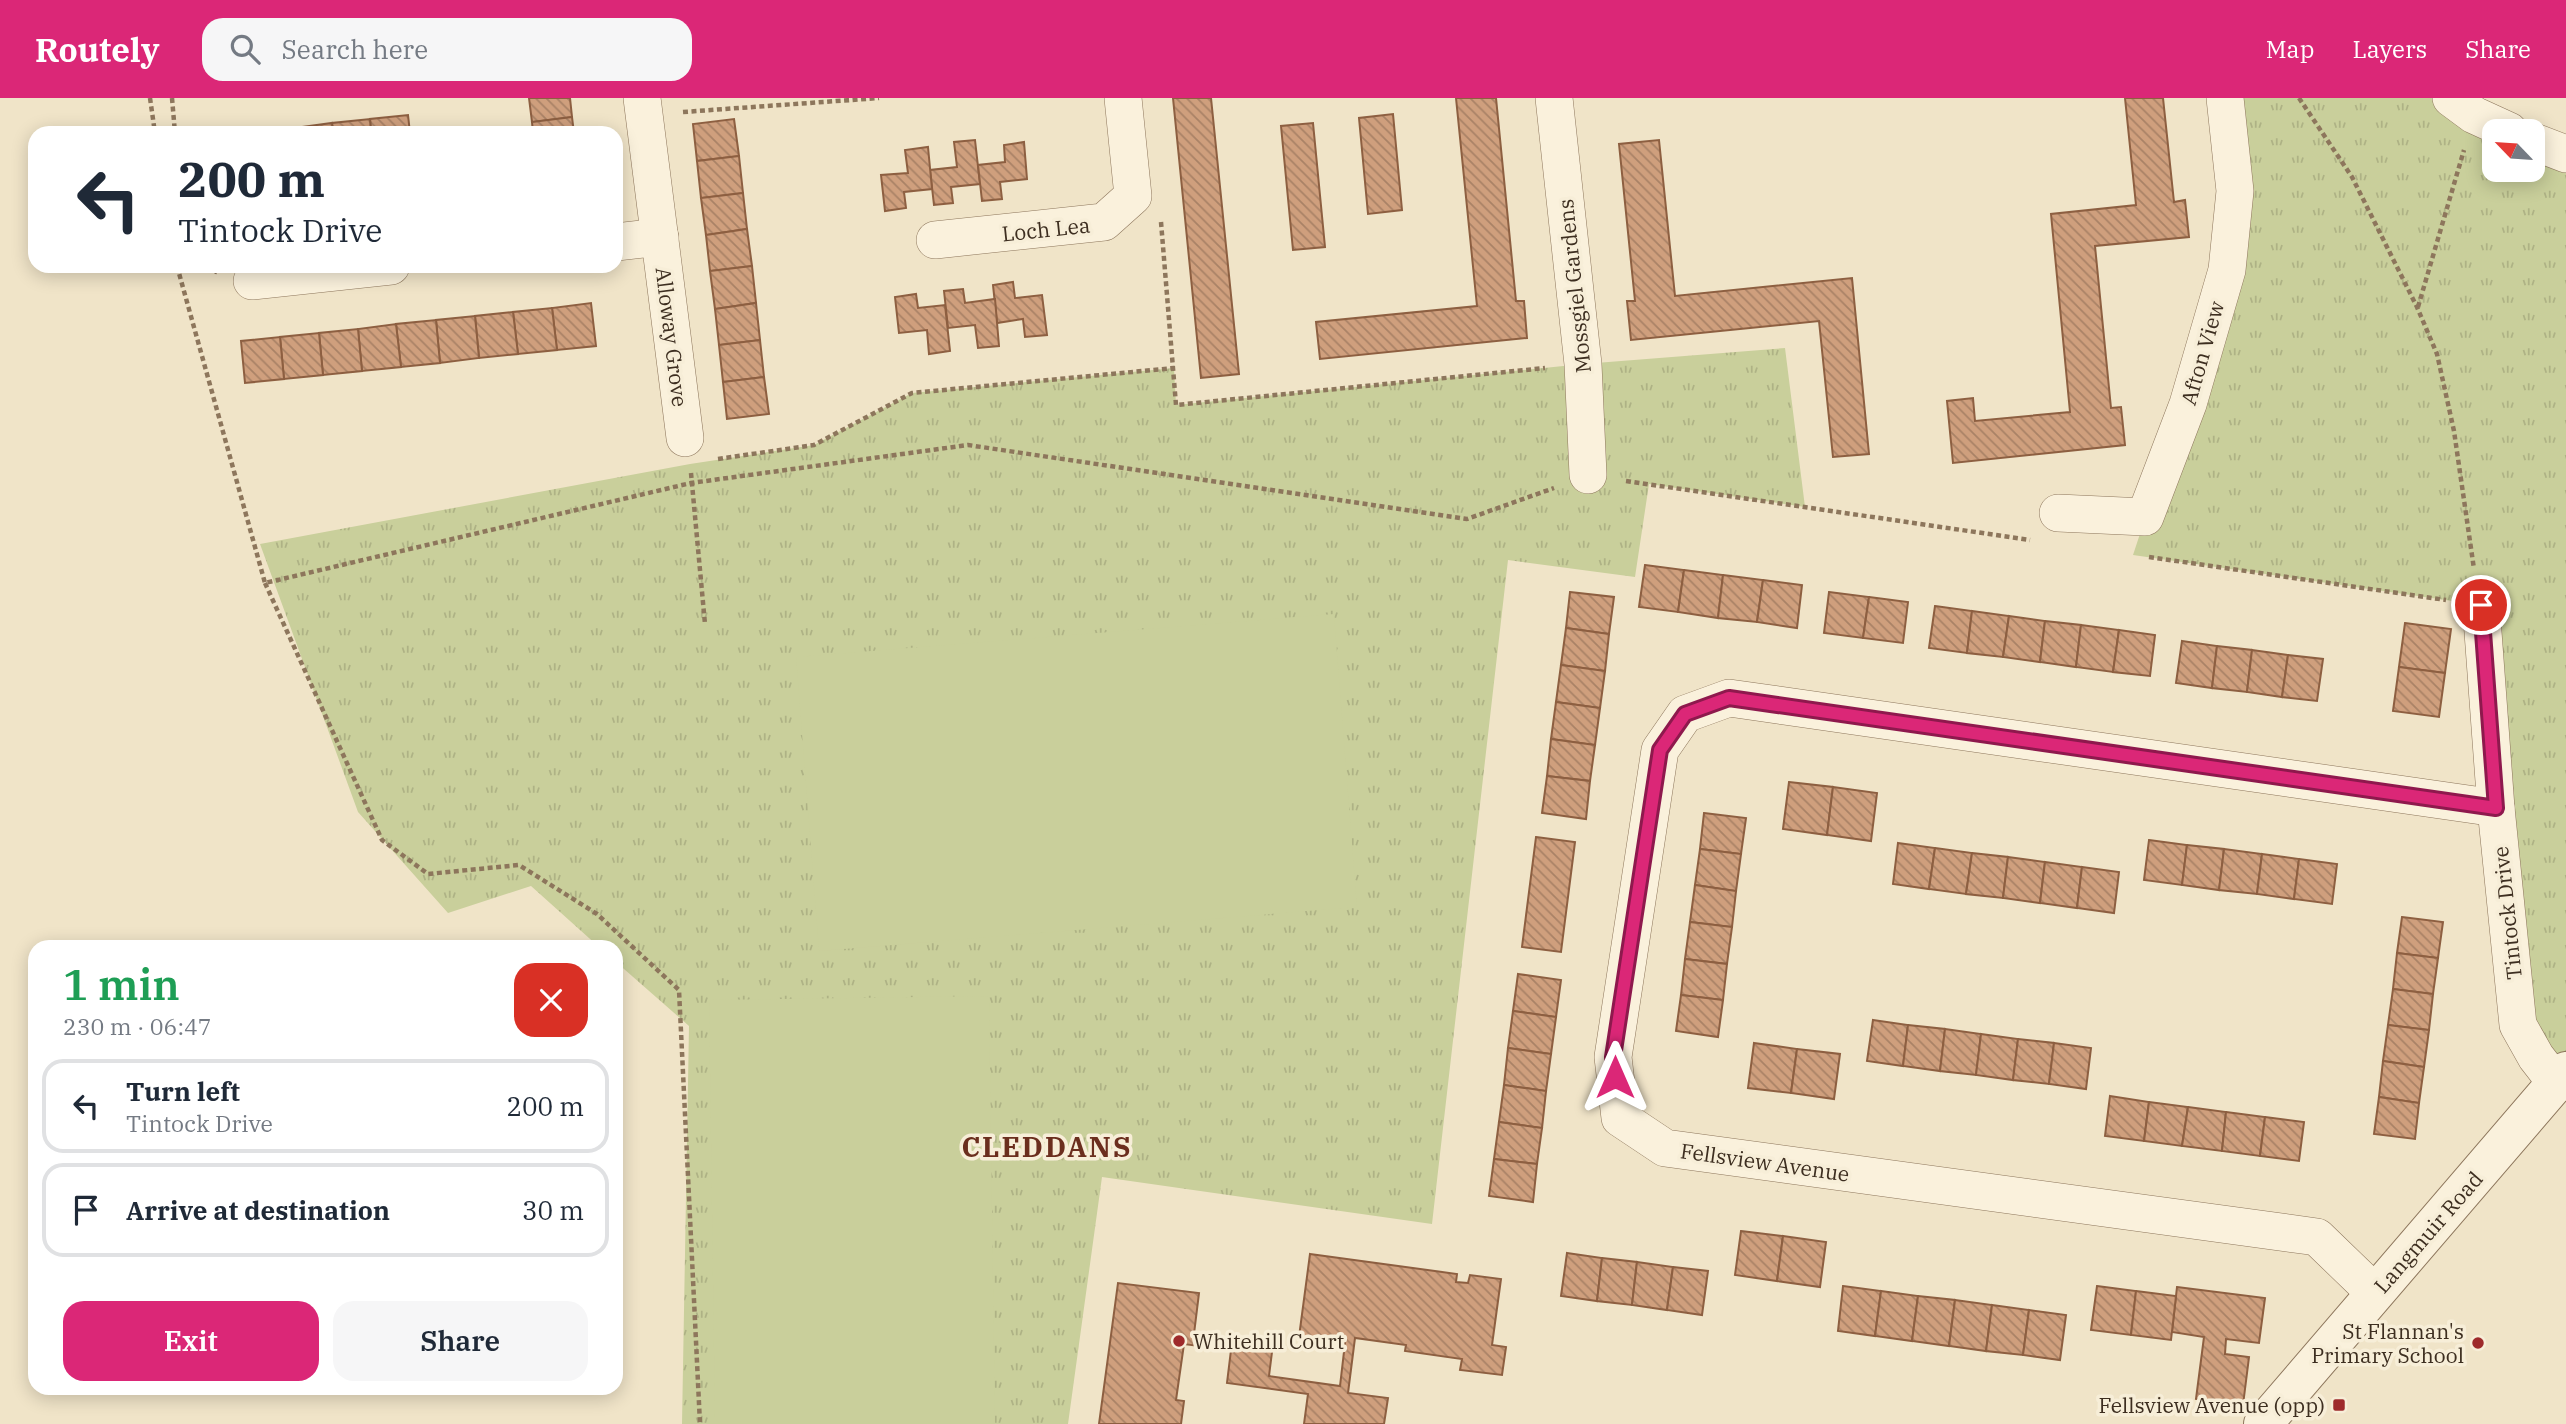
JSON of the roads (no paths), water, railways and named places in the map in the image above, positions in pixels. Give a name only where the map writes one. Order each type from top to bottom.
[{"type":"street","name":"Loch Lea","points":[[934,240],[1104,222],[1133,196],[1123,98]]},
{"type":"street","name":"Mossgiel Gardens","points":[[1554,98],[1583,364],[1587,475]]},
{"type":"street","name":"Afton View","points":[[2059,513],[2145,517],[2188,404],[2227,270],[2235,191],[2225,98]]},
{"type":"street","points":[[2469,104],[2491,119]]},
{"type":"street","name":"Alloway Grove","points":[[643,106],[687,451]]},
{"type":"street","points":[[2545,146],[2566,154]]},
{"type":"street","name":"Alloway Grove","points":[[623,241],[660,237]]},
{"type":"street","points":[[252,281],[326,273]]},
{"type":"street","name":"Tintock Drive","points":[[2481,605],[2496,808],[2518,1025],[2536,1056],[2561,1078]]},
{"type":"street","name":"Fellsview Avenue","points":[[2375,1293],[2316,1237],[1665,1148],[1620,1118],[1613,1057],[1660,750],[1685,714],[1729,698],[2496,808]]},
{"type":"street","name":"Langmuir Road","points":[[2263,1424],[2561,1078]]},
{"type":"place","name":"Whitehill Court","points":[[1179,1341]]},
{"type":"place","name":"St Flannan's Primary School","points":[[2478,1343]]},
{"type":"place","name":"Fellsview Avenue (opp)","points":[[2339,1405]]},
{"type":"district","name":"CLEDDANS","points":[[1047,1146]]}]
